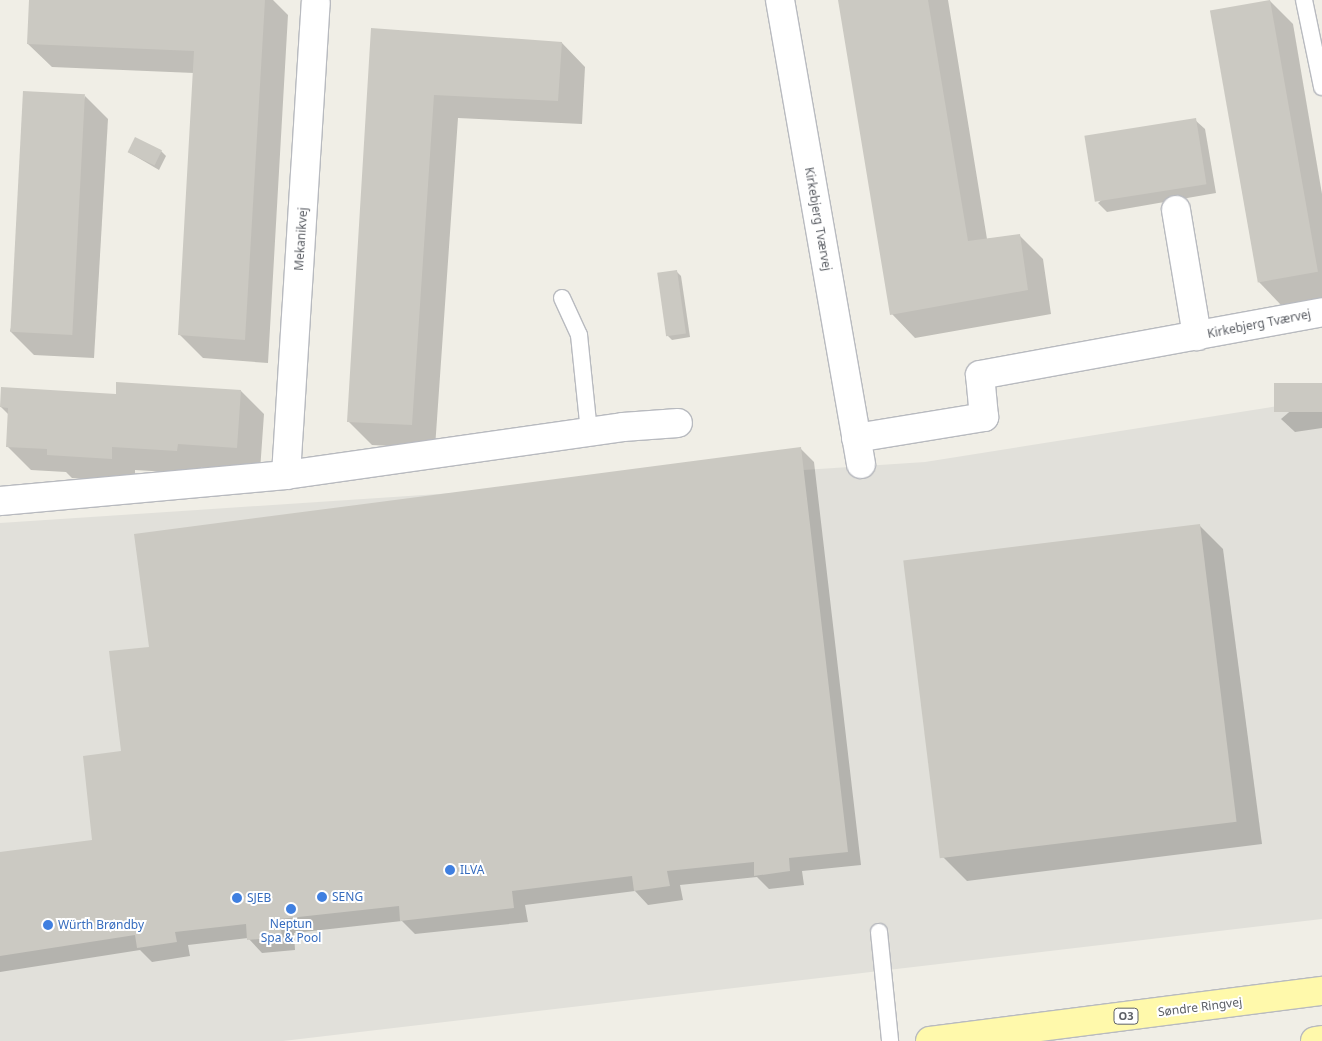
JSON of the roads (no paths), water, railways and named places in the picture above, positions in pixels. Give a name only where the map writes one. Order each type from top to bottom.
[{"type":"main road","name":"Søndre Ringvej","points":[[930,1041],[1322,992]]},
{"type":"main road","points":[[1315,1041],[1322,1040]]},
{"type":"street","name":"Kirkebjerg Tværvej","points":[[780,0],[858,451],[984,417],[980,375],[1322,312]]},
{"type":"street","name":"Mekanikvej","points":[[286,475],[316,3]]},
{"type":"street","name":"Kirkebjerg Tværvej","points":[[1176,210],[1197,336]]},
{"type":"street","points":[[0,501],[286,475],[589,432],[678,423]]},
{"type":"lane","points":[[1304,0],[1322,87]]},
{"type":"lane","points":[[562,298],[579,335],[589,432]]},
{"type":"lane","points":[[879,932],[890,1041]]},
{"type":"place","name":"ILVA","points":[[450,870]]},
{"type":"place","name":"SENG","points":[[322,897]]},
{"type":"place","name":"SJEB","points":[[237,898]]},
{"type":"place","name":"Neptun Spa & Pool","points":[[291,909]]},
{"type":"place","name":"Würth Brøndby","points":[[48,925]]}]
